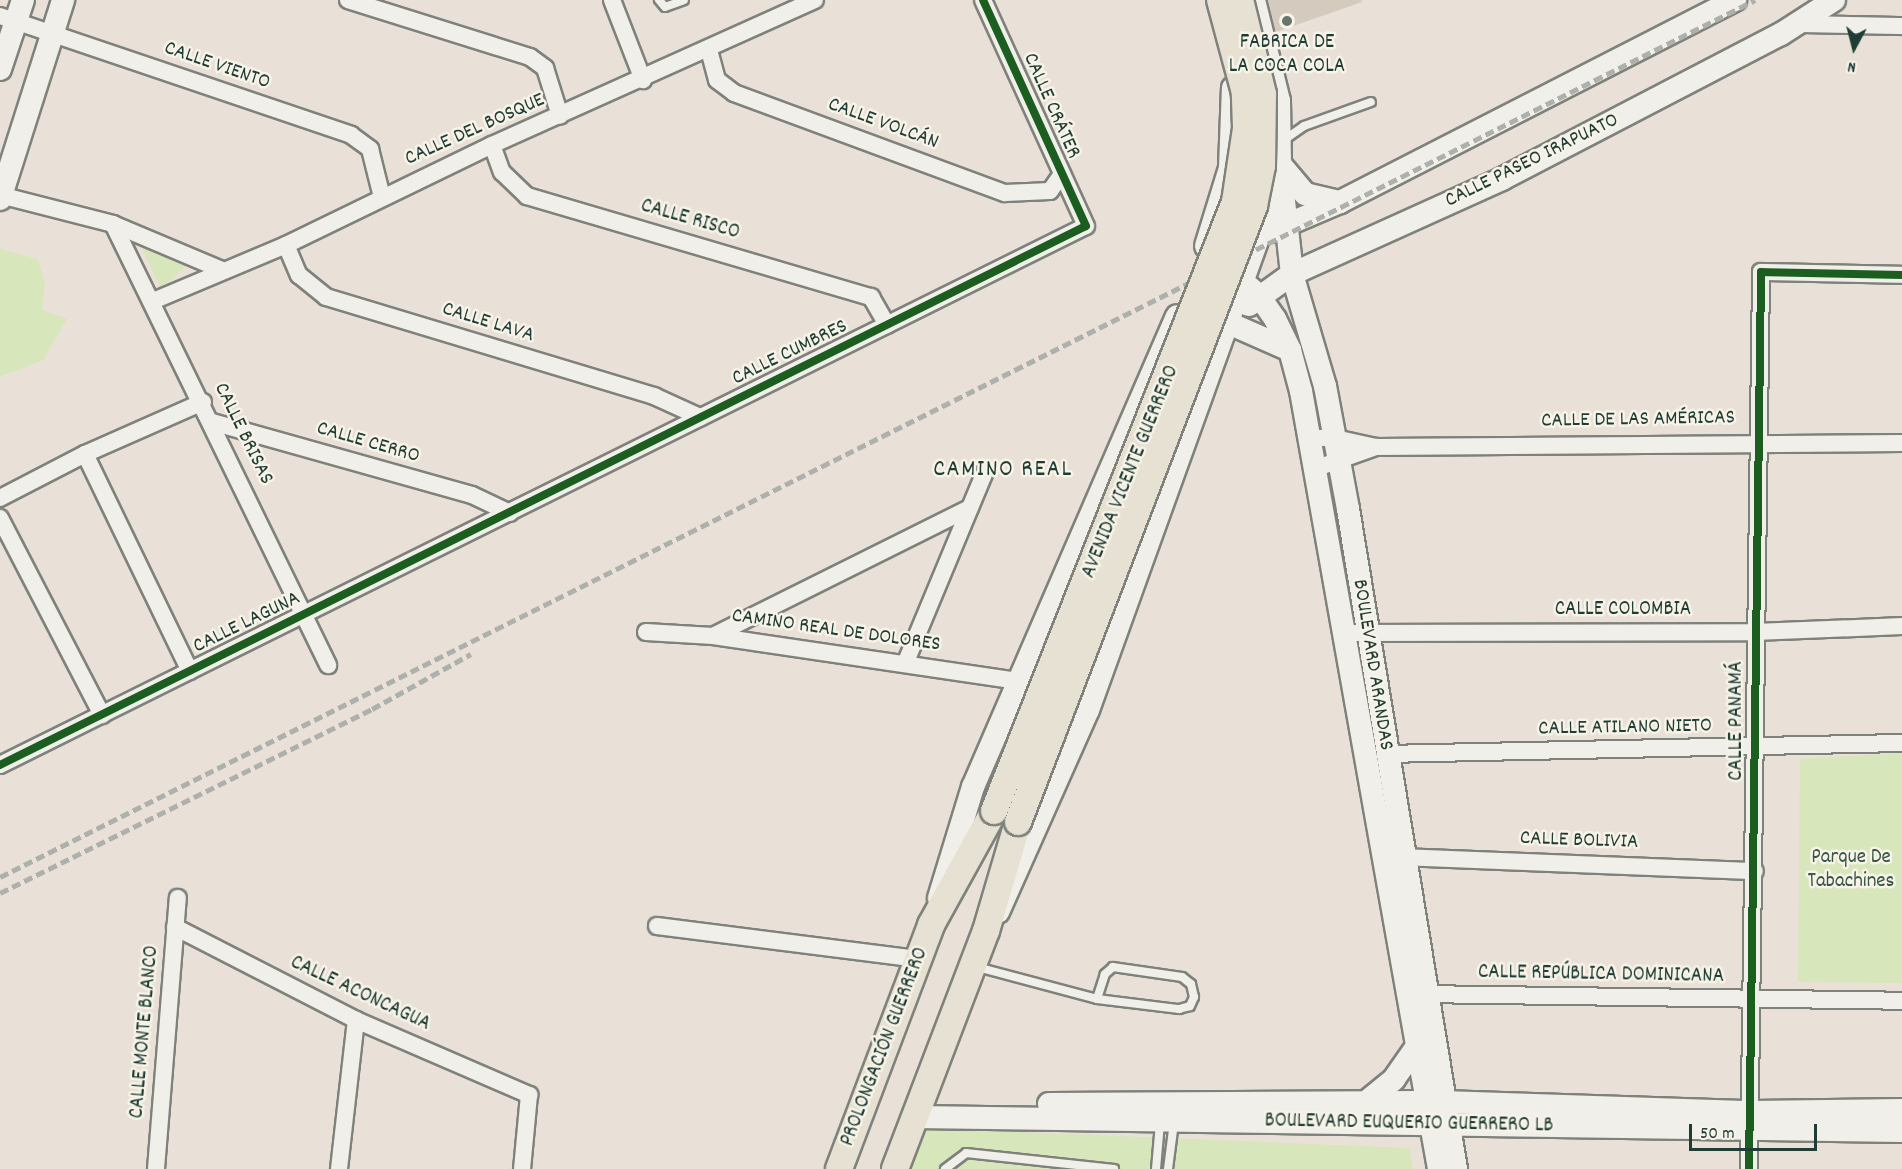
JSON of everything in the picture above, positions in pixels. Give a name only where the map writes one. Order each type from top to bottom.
[{"type":"main road","points":[[0,197],[63,0]]},
{"type":"main road","points":[[931,925],[973,787],[1182,305],[1204,251],[1228,176],[1233,82],[1226,41],[1211,0]]},
{"type":"main road","name":"AVENIDA VICENTE GUERRERO","points":[[931,925],[994,811],[1236,202],[1246,128],[1245,93],[1220,0]]},
{"type":"main road","name":"AVENIDA VICENTE GUERRERO","points":[[986,931],[1018,822],[1254,207],[1262,166],[1263,94],[1240,0]]},
{"type":"main road","points":[[895,1169],[986,931],[1008,894],[1088,710],[1231,322],[1252,289],[1261,235],[1277,175],[1281,142],[1271,55],[1254,0]]},
{"type":"main road","points":[[1204,251],[1261,235],[1340,202],[1735,0]]},
{"type":"main road","name":"CALLE PASEO IRAPUATO","points":[[1252,289],[1292,274],[1502,179],[1798,24],[1834,0]]},
{"type":"main road","points":[[0,69],[13,12]]},
{"type":"main road","points":[[1228,176],[1247,190],[1277,175]]},
{"type":"main road","points":[[1277,175],[1305,194],[1340,202]]},
{"type":"main road","name":"BOULEVARD ARANDAS","points":[[1277,175],[1292,274],[1325,386],[1368,632],[1402,857],[1417,994],[1416,1047],[1456,1169]]},
{"type":"main road","name":"BOULEVARD ARANDAS","points":[[1204,251],[1252,289],[1290,350],[1417,994],[1437,1113],[1439,1169]]},
{"type":"main road","points":[[1182,305],[1231,322],[1290,350]]},
{"type":"main road","name":"PROLONGACIÓN GUERRERO","points":[[839,1169],[931,925]]},
{"type":"main road","points":[[1366,1102],[1394,1079],[1416,1047]]},
{"type":"main road","name":"BOULEVARD EUQUERIO GUERRERO LB","points":[[1166,1116],[1366,1102],[1437,1113]]},
{"type":"main road","name":"BOULEVARD EUQUERIO GUERRERO LB","points":[[919,1110],[1166,1116],[1437,1113],[1751,1122],[1902,1131]]},
{"type":"main road","name":"BOULEVARD EUQUERIO GUERRERO LB","points":[[1751,1122],[1902,1110]]},
{"type":"street","points":[[348,0],[530,57],[545,68],[560,116]]},
{"type":"street","points":[[612,0],[643,80]]},
{"type":"street","name":"CALLE DEL BOSQUE","points":[[153,301],[286,245],[492,144],[643,80],[815,0]]},
{"type":"street","name":"CALLE CRÁTER","points":[[983,0],[1086,226]]},
{"type":"street","name":"CALLE VIENTO","points":[[13,12],[52,33],[351,135],[370,149],[382,197]]},
{"type":"street","points":[[1798,24],[1902,26]]},
{"type":"street","name":"CALLE VOLCÁN","points":[[709,50],[717,80],[734,93],[1005,193],[1050,191],[1062,174]]},
{"type":"street","name":"CALLE RISCO","points":[[492,144],[502,172],[526,196],[871,297],[887,325]]},
{"type":"street","points":[[0,197],[113,224],[222,270]]},
{"type":"street","name":"CALLE BRISAS","points":[[113,224],[203,402],[328,665]]},
{"type":"street","name":"CALLE CUMBRES","points":[[510,513],[1086,226]]},
{"type":"street","name":"CALLE LAVA","points":[[286,245],[299,276],[326,297],[654,396],[700,417]]},
{"type":"street","name":"CALLE PANAMÁ","points":[[1749,1169],[1755,1001],[1755,632],[1761,441],[1761,272],[1902,275]]},
{"type":"street","points":[[0,498],[85,454],[203,402]]},
{"type":"street","name":"CALLE CERRO","points":[[212,422],[472,495],[510,513]]},
{"type":"street","name":"CALLE DE LAS AMÉRICAS","points":[[1309,438],[1335,438],[1376,447],[1761,441],[1902,443]]},
{"type":"street","name":"CALLE DE LAS AMÉRICAS","points":[[1314,469],[1339,463],[1376,447]]},
{"type":"street","points":[[85,454],[190,671]]},
{"type":"street","points":[[905,664],[985,472]]},
{"type":"street","points":[[713,636],[970,508]]},
{"type":"street","name":"CALLE LAGUNA","points":[[0,765],[510,513]]},
{"type":"street","points":[[0,518],[102,715]]},
{"type":"street","name":"CALLE COLOMBIA","points":[[1344,633],[1755,632],[1902,626]]},
{"type":"street","name":"CAMINO REAL DE DOLORES","points":[[646,632],[713,636],[1018,681]]},
{"type":"street","name":"CALLE ATILANO NIETO","points":[[1385,754],[1755,748],[1902,743]]},
{"type":"street","name":"CALLE BOLIVIA","points":[[1402,857],[1755,871]]},
{"type":"street","name":"CALLE MONTE BLANCO","points":[[156,1169],[178,898]]},
{"type":"street","points":[[657,926],[917,959]]},
{"type":"street","name":"CALLE ACONCAGUA","points":[[176,927],[356,1020],[529,1095],[522,1169]]},
{"type":"street","name":"CALLE REPÚBLICA DOMINICANA","points":[[1417,994],[1755,1001],[1902,1001]]},
{"type":"street","points":[[339,1169],[356,1020]]},
{"type":"lane","points":[[659,0],[665,7],[684,0]]},
{"type":"lane","points":[[1281,142],[1304,126],[1371,102]]},
{"type":"lane","points":[[973,966],[1097,999],[1179,1009],[1190,1006],[1194,997],[1191,984],[1182,977],[1113,967],[1105,974],[1097,999]]},
{"type":"lane","points":[[1156,1169],[1166,1116]]},
{"type":"lane","points":[[1166,1116],[1168,1169]]},
{"type":"lane","points":[[945,1169],[966,1153],[1114,1169]]},
{"type":"green space","points":[[138,240],[186,266],[161,289]]},
{"type":"green space","points":[[0,249],[38,259],[45,285],[42,310],[67,319],[43,360],[0,377]]},
{"type":"green space","name":"Parque De Tabachines","points":[[1902,753],[1902,983],[1798,982],[1800,759]]},
{"type":"green space","points":[[925,1128],[1409,1148],[1413,1169],[908,1169]]},
{"type":"building","name":"FABRICA DE LA COCA COLA","points":[[1268,0],[1361,0],[1362,2],[1276,32]]},
{"type":"railway","points":[[0,877],[1755,0]]},
{"type":"railway","points":[[0,893],[372,709],[471,654]]},
{"type":"cycle path","points":[[0,765],[1086,226],[983,0]]},
{"type":"cycle path","points":[[1749,1169],[1761,272],[1902,275]]},
{"type":"place","name":"FABRICA DE LA COCA COLA","points":[[1287,21]]},
{"type":"district","name":"CAMINO REAL","points":[[1003,471]]}]
